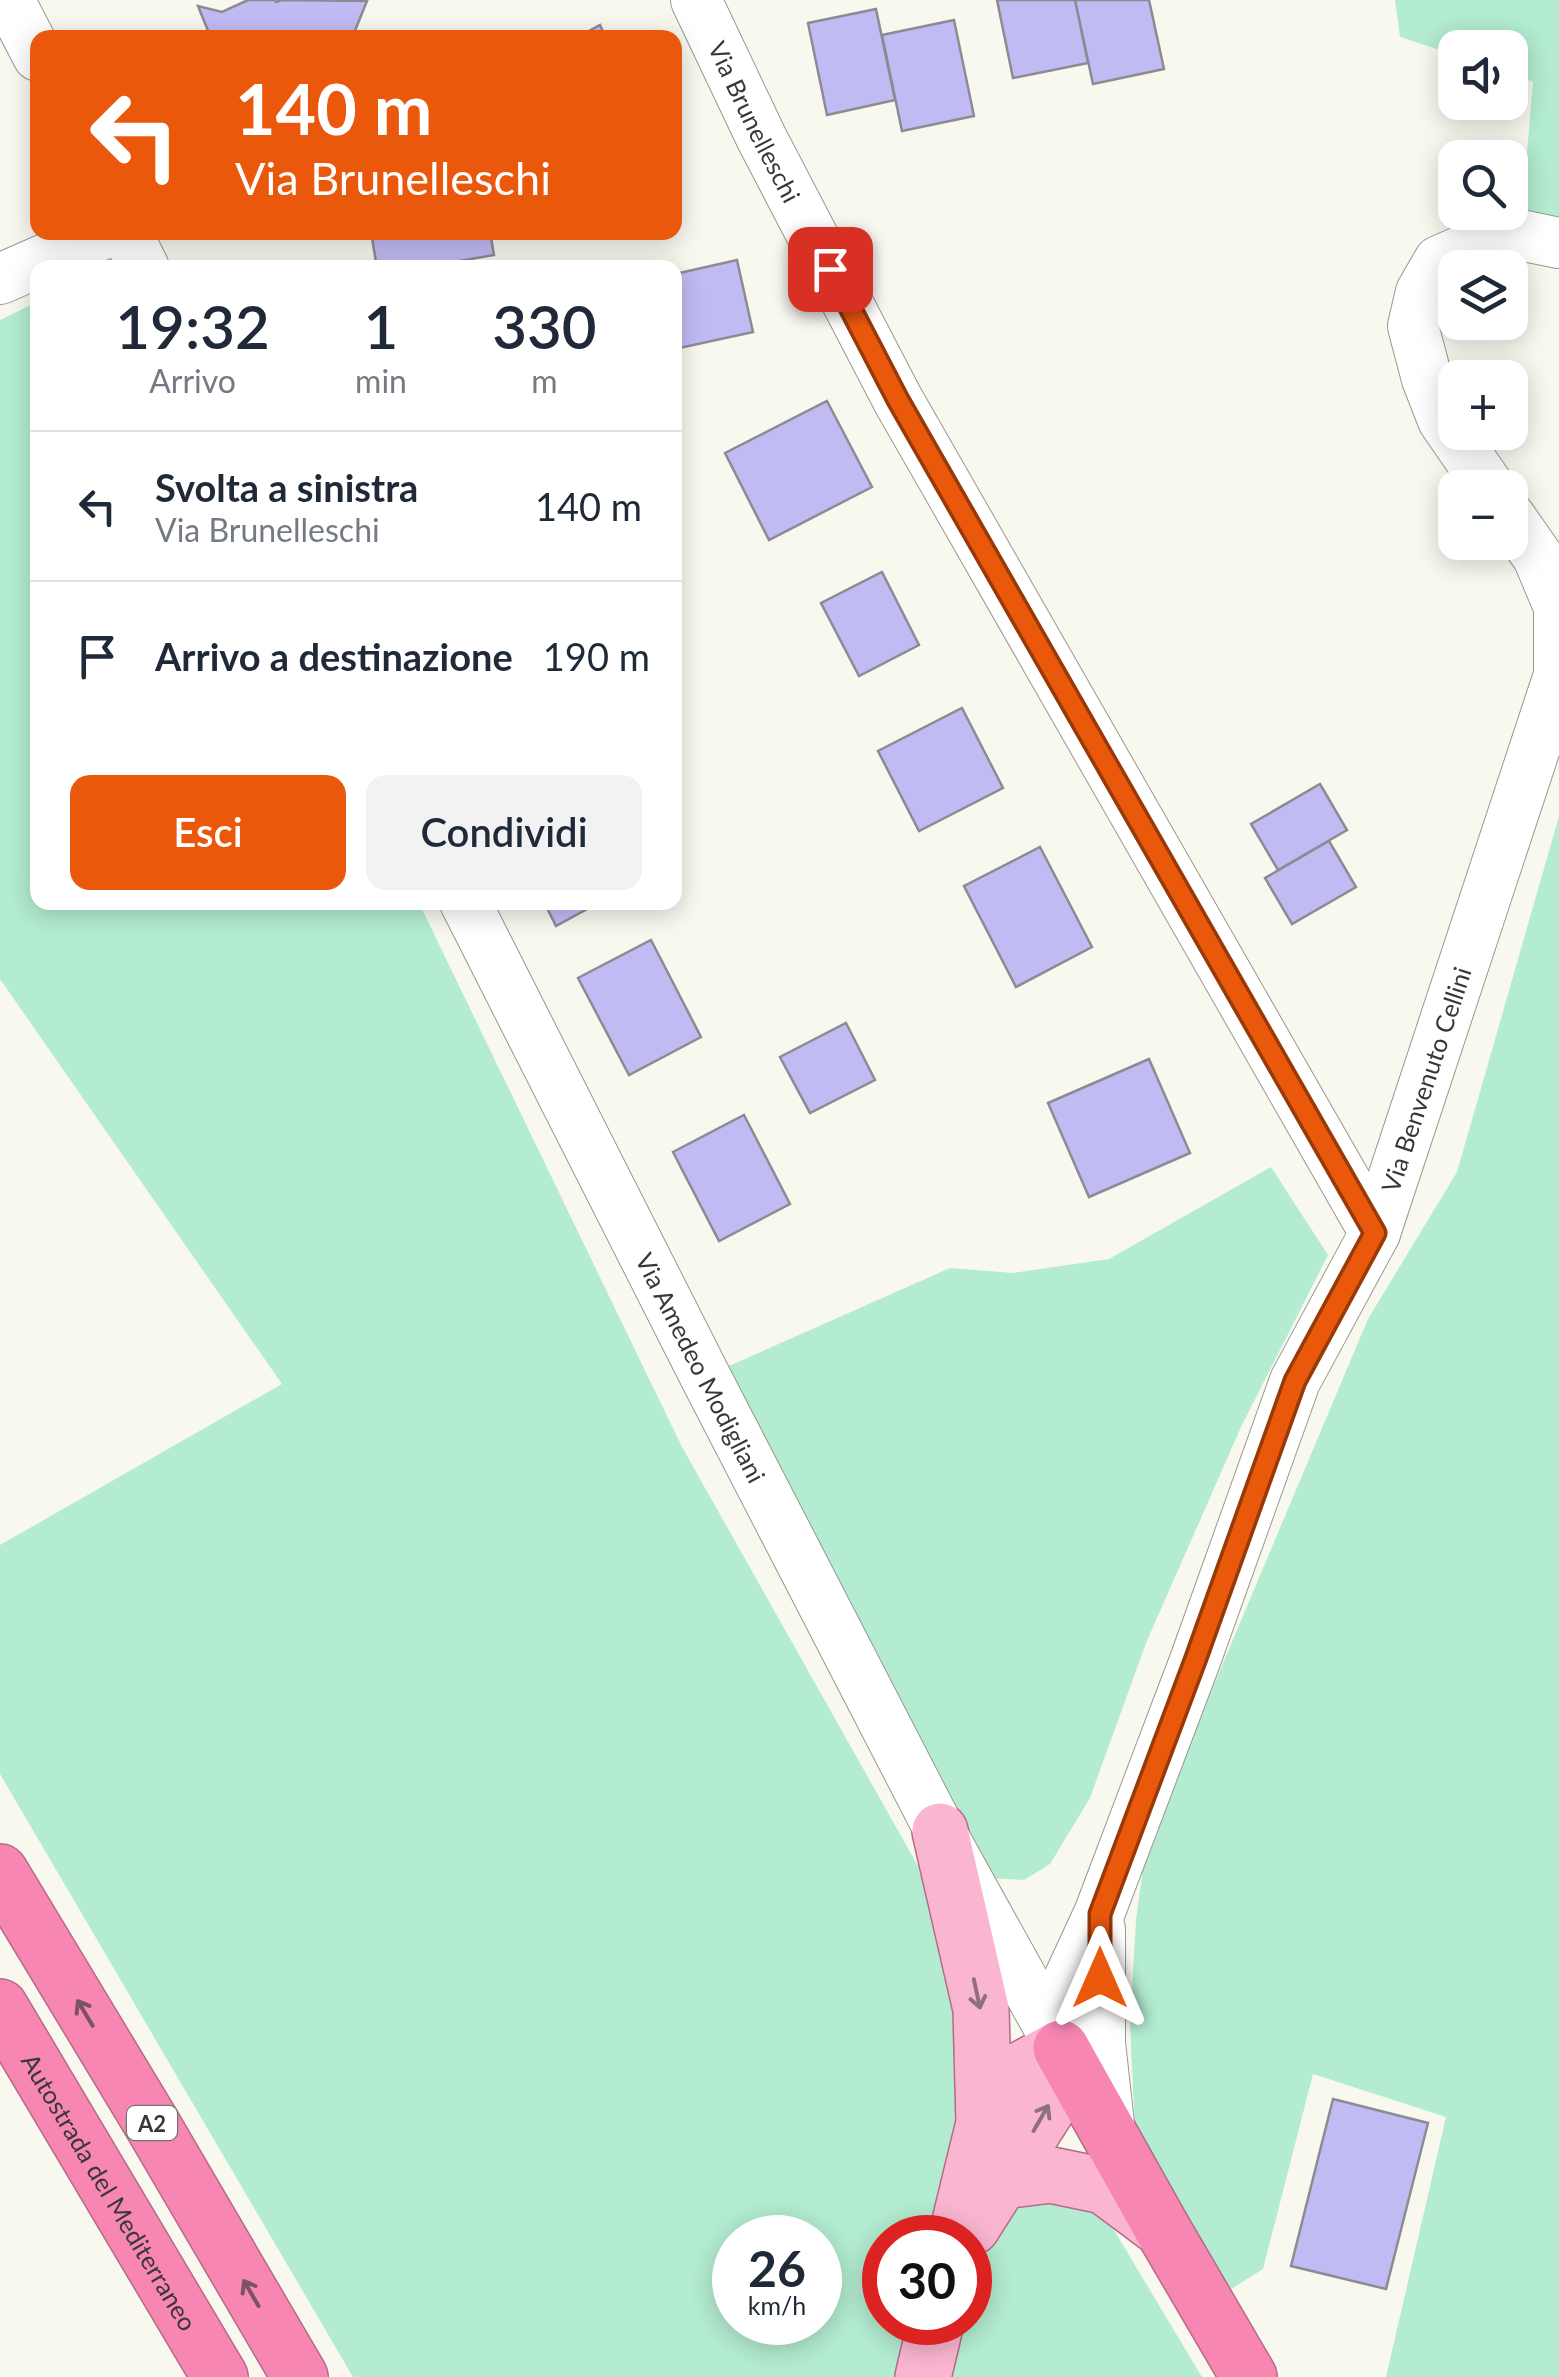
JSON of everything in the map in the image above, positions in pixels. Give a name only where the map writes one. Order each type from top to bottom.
[{"type":"highway","name":"A2","points":[[0,1872],[300,2377]]},
{"type":"highway","name":"Autostrada del Mediterraneo","points":[[0,2006],[220,2377]]},
{"type":"highway","points":[[1061,2048],[1249,2377]]},
{"type":"main road","points":[[940,1831],[981,2009],[984,2123],[962,2215]]},
{"type":"main road","points":[[984,2123],[1022,2068],[1061,2048]]},
{"type":"main road","points":[[980,2215],[1050,2106],[1061,2048]]},
{"type":"main road","points":[[1003,2181],[1052,2175],[1104,2186],[1163,2230]]},
{"type":"main road","points":[[924,2377],[931,2345]]},
{"type":"street","points":[[10,0],[30,40]]},
{"type":"street","name":"Via Brunelleschi","points":[[696,0],[761,137],[898,400],[1375,1233]]},
{"type":"street","points":[[1478,470],[1444,420],[1427,379],[1413,326],[1420,292],[1439,262],[1505,232],[1559,243]]},
{"type":"street","points":[[43,260],[89,240]]},
{"type":"street","points":[[0,279],[30,266]]},
{"type":"street","name":"Via Benvenuto Cellini","points":[[1061,2048],[1077,2016],[1100,1914],[1295,1381],[1375,1233],[1559,676],[1559,607],[1528,543]]},
{"type":"street","name":"Via Amedeo Modigliani","points":[[469,910],[940,1831],[1061,2048]]},
{"type":"street","points":[[1010,1956],[1057,1940],[1100,1914]]},
{"type":"street","name":"Via Benvenuto Cellini","points":[[1100,1914],[1100,2042],[1110,2135]]},
{"type":"green space","points":[[1395,0],[1559,0],[1559,225],[1528,213],[1533,82],[1528,80],[1528,30],[1438,30],[1438,49],[1400,37]]},
{"type":"green space","points":[[30,305],[30,910],[422,910],[682,1447],[918,1866],[962,1979],[968,2088],[942,2215],[862,2215],[862,2345],[915,2345],[908,2377],[353,2377],[0,1774],[0,1545],[282,1384],[0,979],[0,320]]},
{"type":"green space","points":[[1559,816],[1559,2377],[1386,2377],[1446,2117],[1313,2074],[1263,2269],[1220,2296],[1135,2131],[1130,2025],[1136,1920],[1146,1846],[1368,1319],[1457,1172]]},
{"type":"green space","points":[[1271,1167],[1328,1255],[1241,1427],[1146,1643],[1090,1798],[1050,1864],[1024,1880],[990,1878],[722,1369],[950,1268],[1013,1273],[1109,1259]]},
{"type":"green space","points":[[1042,2195],[1089,2207],[1114,2230],[1202,2377],[937,2377],[945,2345],[992,2345],[992,2222],[1003,2206]]},
{"type":"building","points":[[248,0],[367,1],[355,30],[208,30],[198,6],[222,12]]},
{"type":"building","points":[[997,0],[1075,0],[1088,63],[1013,78]]},
{"type":"building","points":[[1075,0],[1149,0],[1164,69],[1093,84]]},
{"type":"building","points":[[876,9],[895,100],[827,115],[808,23]]},
{"type":"building","points":[[954,20],[974,116],[902,131],[882,35]]},
{"type":"building","points":[[372,240],[491,240],[494,255],[465,260],[376,260]]},
{"type":"building","points":[[737,260],[753,332],[682,347],[682,272]]},
{"type":"building","points":[[827,401],[872,487],[769,540],[725,453]]},
{"type":"building","points":[[882,572],[919,645],[859,676],[821,603]]},
{"type":"building","points":[[962,708],[1003,788],[919,831],[878,751]]},
{"type":"building","points":[[1320,784],[1347,830],[1278,870],[1251,824]]},
{"type":"building","points":[[1329,841],[1356,887],[1292,924],[1265,878]]},
{"type":"building","points":[[1040,847],[1092,947],[1016,987],[964,886]]},
{"type":"building","points":[[548,910],[585,910],[556,926]]},
{"type":"building","points":[[651,940],[701,1037],[629,1075],[578,978]]},
{"type":"building","points":[[846,1023],[875,1080],[810,1113],[780,1057]]},
{"type":"building","points":[[1149,1059],[1190,1153],[1089,1197],[1048,1103]]},
{"type":"building","points":[[744,1115],[790,1204],[719,1241],[673,1152]]},
{"type":"building","points":[[1333,2099],[1428,2123],[1386,2289],[1291,2266]]},
{"type":"route","points":[[830,269],[898,400],[1375,1233],[1295,1381],[1100,1914],[1100,1978]]}]
